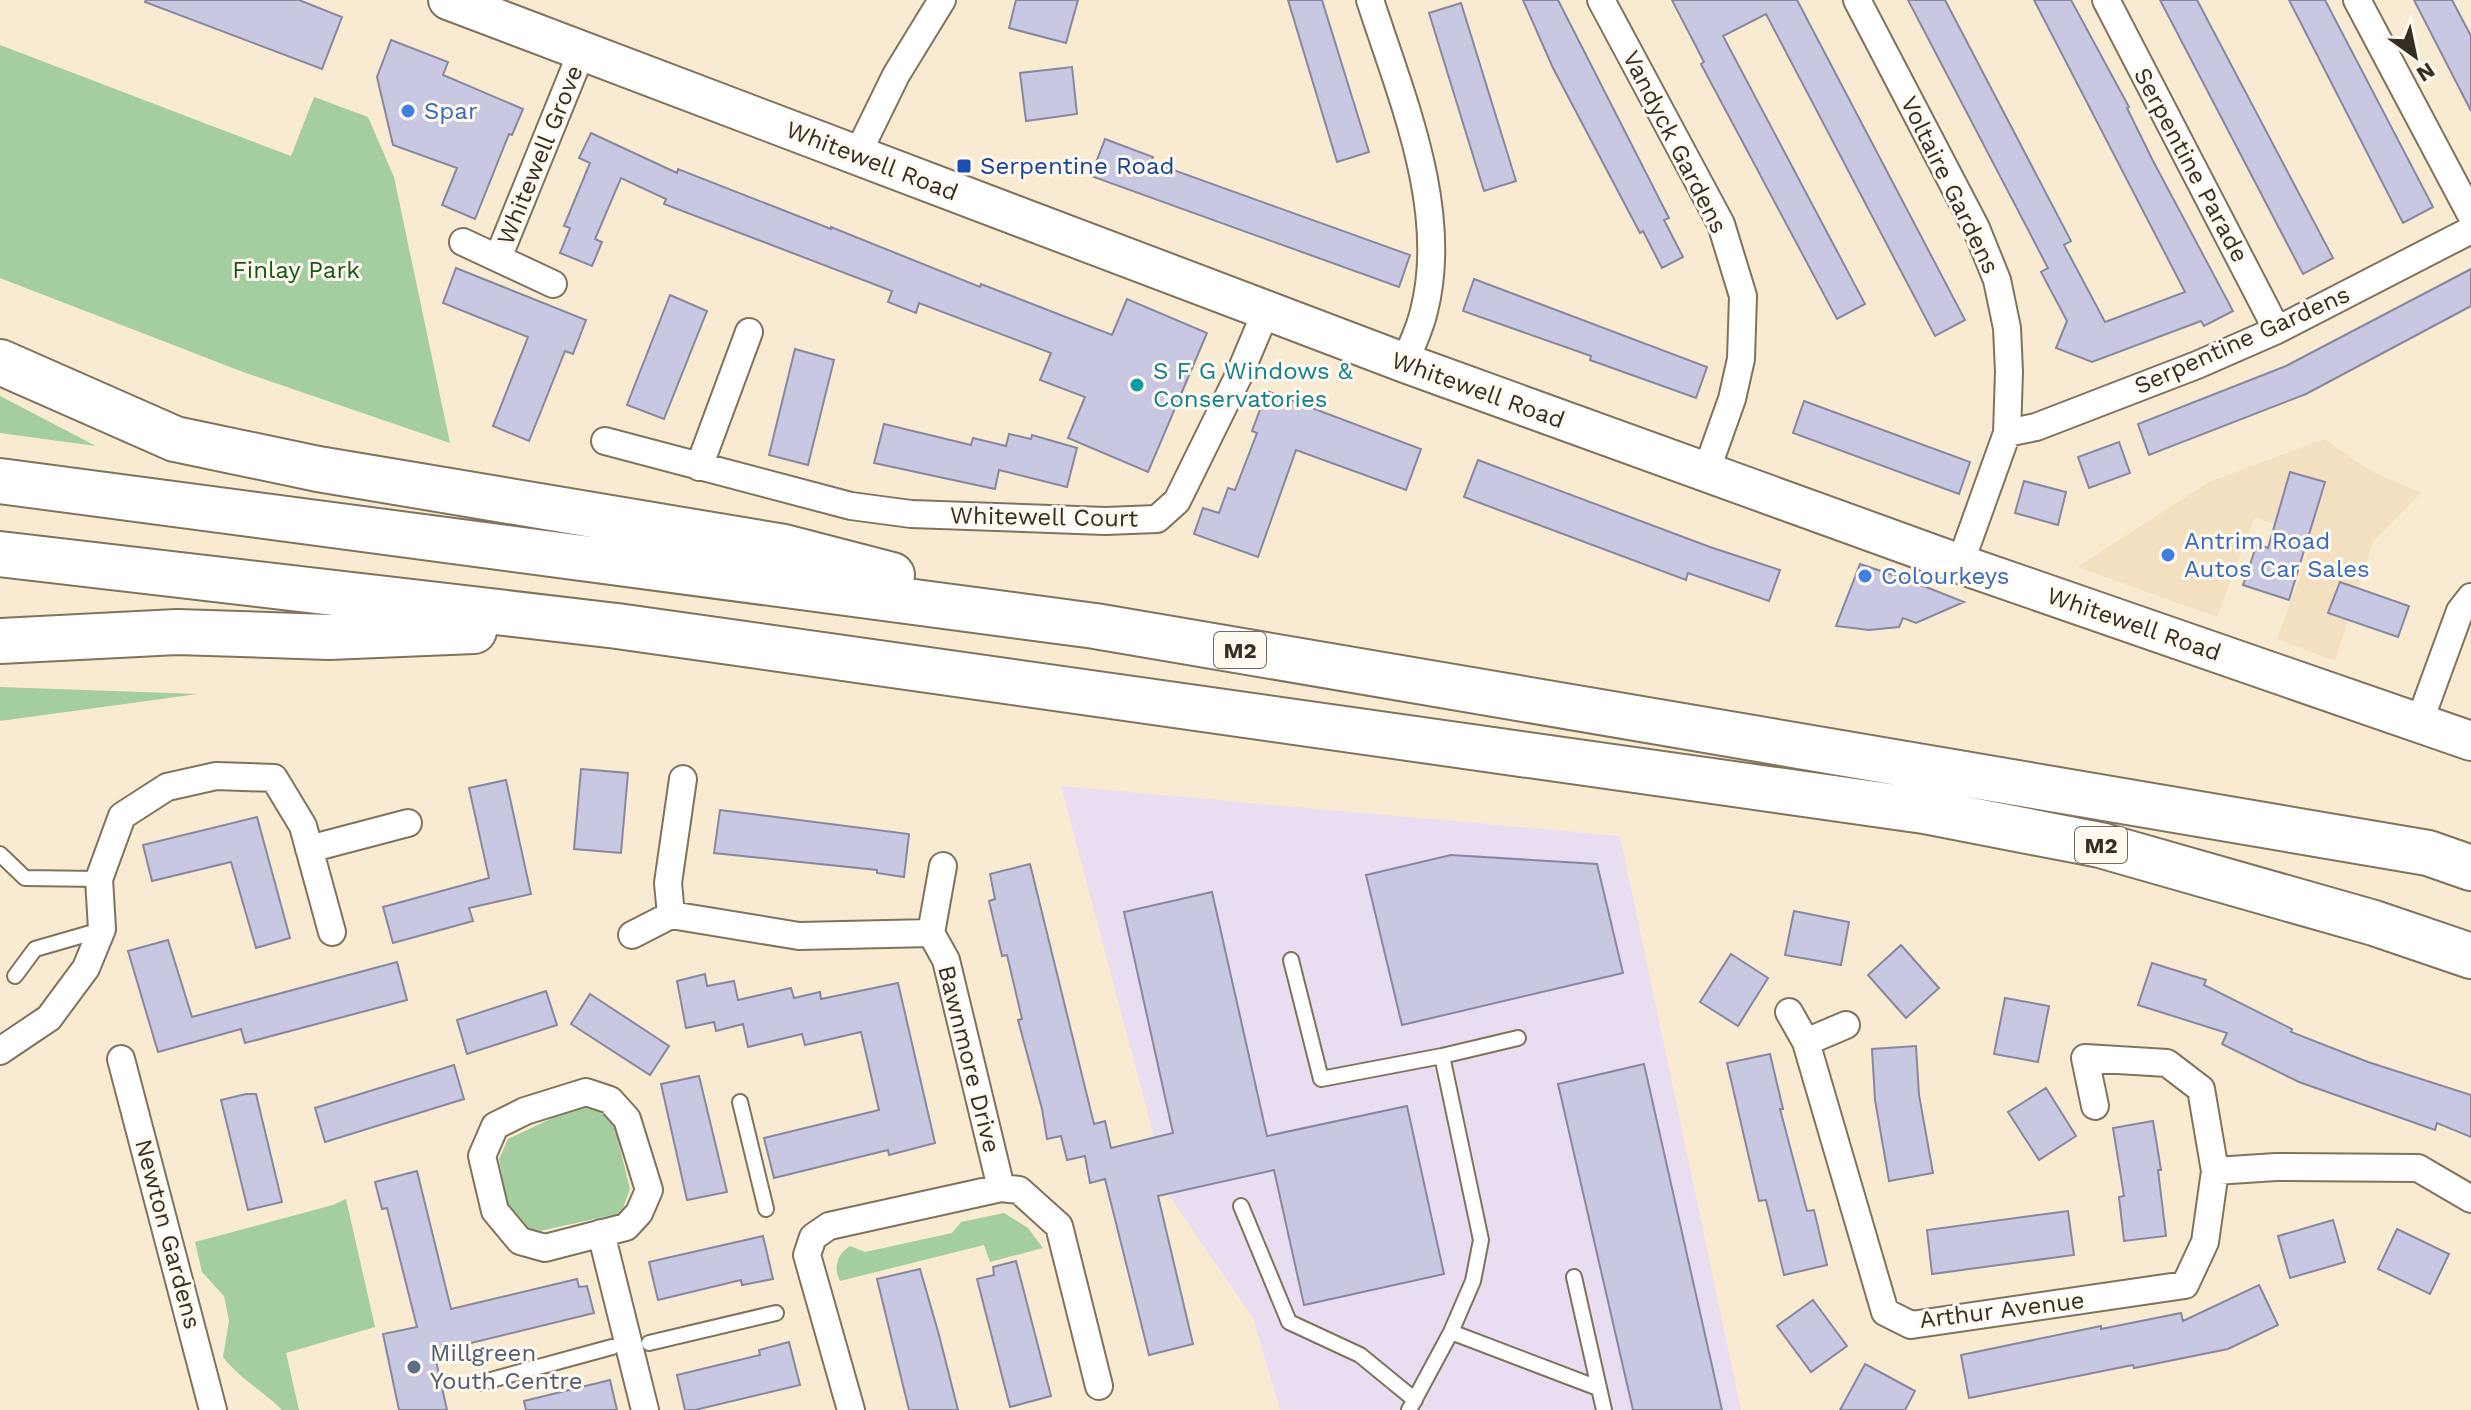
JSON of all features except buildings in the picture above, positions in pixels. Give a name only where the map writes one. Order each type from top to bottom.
[{"type":"highway","points":[[0,362],[175,439],[318,469],[784,547],[1095,626]]},
{"type":"highway","name":"M2","points":[[0,481],[1095,626],[2412,851],[2471,868]]},
{"type":"highway","name":"M2","points":[[0,554],[617,626],[1924,811],[2100,845],[2374,923],[2471,956]]},
{"type":"highway","points":[[0,641],[177,632],[329,637],[617,626]]},
{"type":"street","points":[[857,155],[896,75],[942,0]]},
{"type":"street","points":[[1370,0],[1413,130],[1427,195],[1429,275],[1424,311],[1405,363]]},
{"type":"street","name":"Vandyck Gardens","points":[[1601,0],[1721,224],[1743,296],[1741,359],[1732,399],[1706,472]]},
{"type":"street","name":"Voltaire Gardens","points":[[1857,0],[1976,228],[1997,280],[2007,328],[2007,433],[1960,564]]},
{"type":"street","name":"Serpentine Parade","points":[[2106,0],[2277,330]]},
{"type":"street","points":[[2357,0],[2471,215]]},
{"type":"street","name":"Whitewell Road","points":[[452,1],[1405,363],[1960,564],[2471,741]]},
{"type":"street","name":"Whitewell Grove","points":[[498,258],[582,51]]},
{"type":"street","name":"Serpentine Gardens","points":[[2007,433],[2036,427],[2197,365],[2277,330],[2471,230]]},
{"type":"street","name":"Whitewell Grove","points":[[463,242],[553,284]]},
{"type":"street","name":"Whitewell Court","points":[[605,441],[851,506],[911,514],[1105,521],[1157,519],[1177,501],[1240,373],[1266,311]]},
{"type":"street","points":[[699,467],[749,332]]},
{"type":"street","points":[[2419,723],[2460,611],[2471,597]]},
{"type":"street","points":[[0,1051],[49,1018],[86,968],[102,929],[99,879],[122,816],[167,787],[216,776],[274,778],[303,826],[332,932]]},
{"type":"street","points":[[632,935],[671,915],[668,883],[683,779]]},
{"type":"street","points":[[309,849],[408,823]]},
{"type":"street","name":"Bawnmore Drive","points":[[943,866],[931,933],[946,960],[1001,1188]]},
{"type":"street","name":"Bawnmore Drive","points":[[671,915],[799,936],[931,933]]},
{"type":"street","name":"Arthur Avenue","points":[[1789,1012],[1806,1042],[1885,1312],[1911,1325],[2185,1285],[2205,1242],[2215,1171],[2201,1089],[2167,1063],[2085,1058],[2095,1106]]},
{"type":"street","points":[[1806,1042],[1846,1025]]},
{"type":"street","name":"Newton Gardens","points":[[121,1059],[213,1410]]},
{"type":"street","points":[[586,1092],[610,1100],[627,1119],[649,1190],[639,1213],[626,1227],[601,1233],[545,1248],[520,1241],[495,1211],[482,1156],[495,1126],[525,1111],[586,1092]]},
{"type":"street","points":[[2215,1171],[2276,1167],[2418,1168],[2471,1199]]},
{"type":"street","points":[[851,1410],[807,1255],[813,1237],[829,1226],[1001,1188],[1019,1190],[1059,1226],[1099,1386]]},
{"type":"street","points":[[601,1233],[645,1410]]},
{"type":"lane","points":[[0,854],[25,878],[99,879]]},
{"type":"lane","points":[[15,976],[35,949],[102,929]]},
{"type":"lane","points":[[1291,960],[1321,1079],[1518,1038]]},
{"type":"lane","points":[[1241,1206],[1289,1322],[1360,1355],[1412,1405],[1451,1332],[1473,1281],[1481,1240],[1442,1056]]},
{"type":"lane","points":[[740,1102],[766,1209]]},
{"type":"lane","points":[[1574,1277],[1604,1410]]},
{"type":"lane","points":[[649,1343],[776,1313]]},
{"type":"lane","points":[[1451,1332],[1598,1388]]},
{"type":"lane","points":[[480,1383],[612,1347]]},
{"type":"shaded area","name":"Antrim Road Autos Car Sales","points":[[2324,439],[2371,471],[2421,493],[2373,542],[2335,661],[2277,639],[2314,539],[2255,517],[2217,617],[2077,567],[2209,482]]},
{"type":"shaded area","points":[[1061,786],[1620,836],[1741,1410],[1280,1410],[1253,1318],[1170,1197]]},
{"type":"green space","name":"Finlay Park","points":[[0,45],[291,156],[314,97],[368,117],[394,177],[450,443],[243,372],[0,278]]},
{"type":"green space","points":[[0,396],[96,446],[0,433]]},
{"type":"green space","points":[[0,687],[198,694],[0,721]]},
{"type":"green space","points":[[589,1105],[607,1117],[615,1128],[630,1189],[623,1208],[617,1214],[535,1232],[515,1222],[509,1213],[499,1159],[508,1139],[578,1106]]},
{"type":"green space","points":[[346,1199],[375,1327],[286,1353],[299,1410],[282,1410],[223,1357],[229,1321],[224,1296],[202,1272],[195,1242]]},
{"type":"green space","points":[[1004,1213],[1028,1228],[1043,1248],[990,1262],[984,1245],[840,1281],[838,1276],[839,1257],[850,1246],[865,1252],[952,1233],[961,1222]]},
{"type":"place","name":"Spar","points":[[408,111]]},
{"type":"place","name":"Serpentine Road","points":[[964,166]]},
{"type":"place","name":"S F G Windows & Conservatories","points":[[1137,385]]},
{"type":"place","name":"Antrim Road Autos Car Sales","points":[[2168,555]]},
{"type":"place","name":"Colourkeys","points":[[1865,576]]},
{"type":"place","name":"Millgreen Youth Centre","points":[[414,1367]]}]
